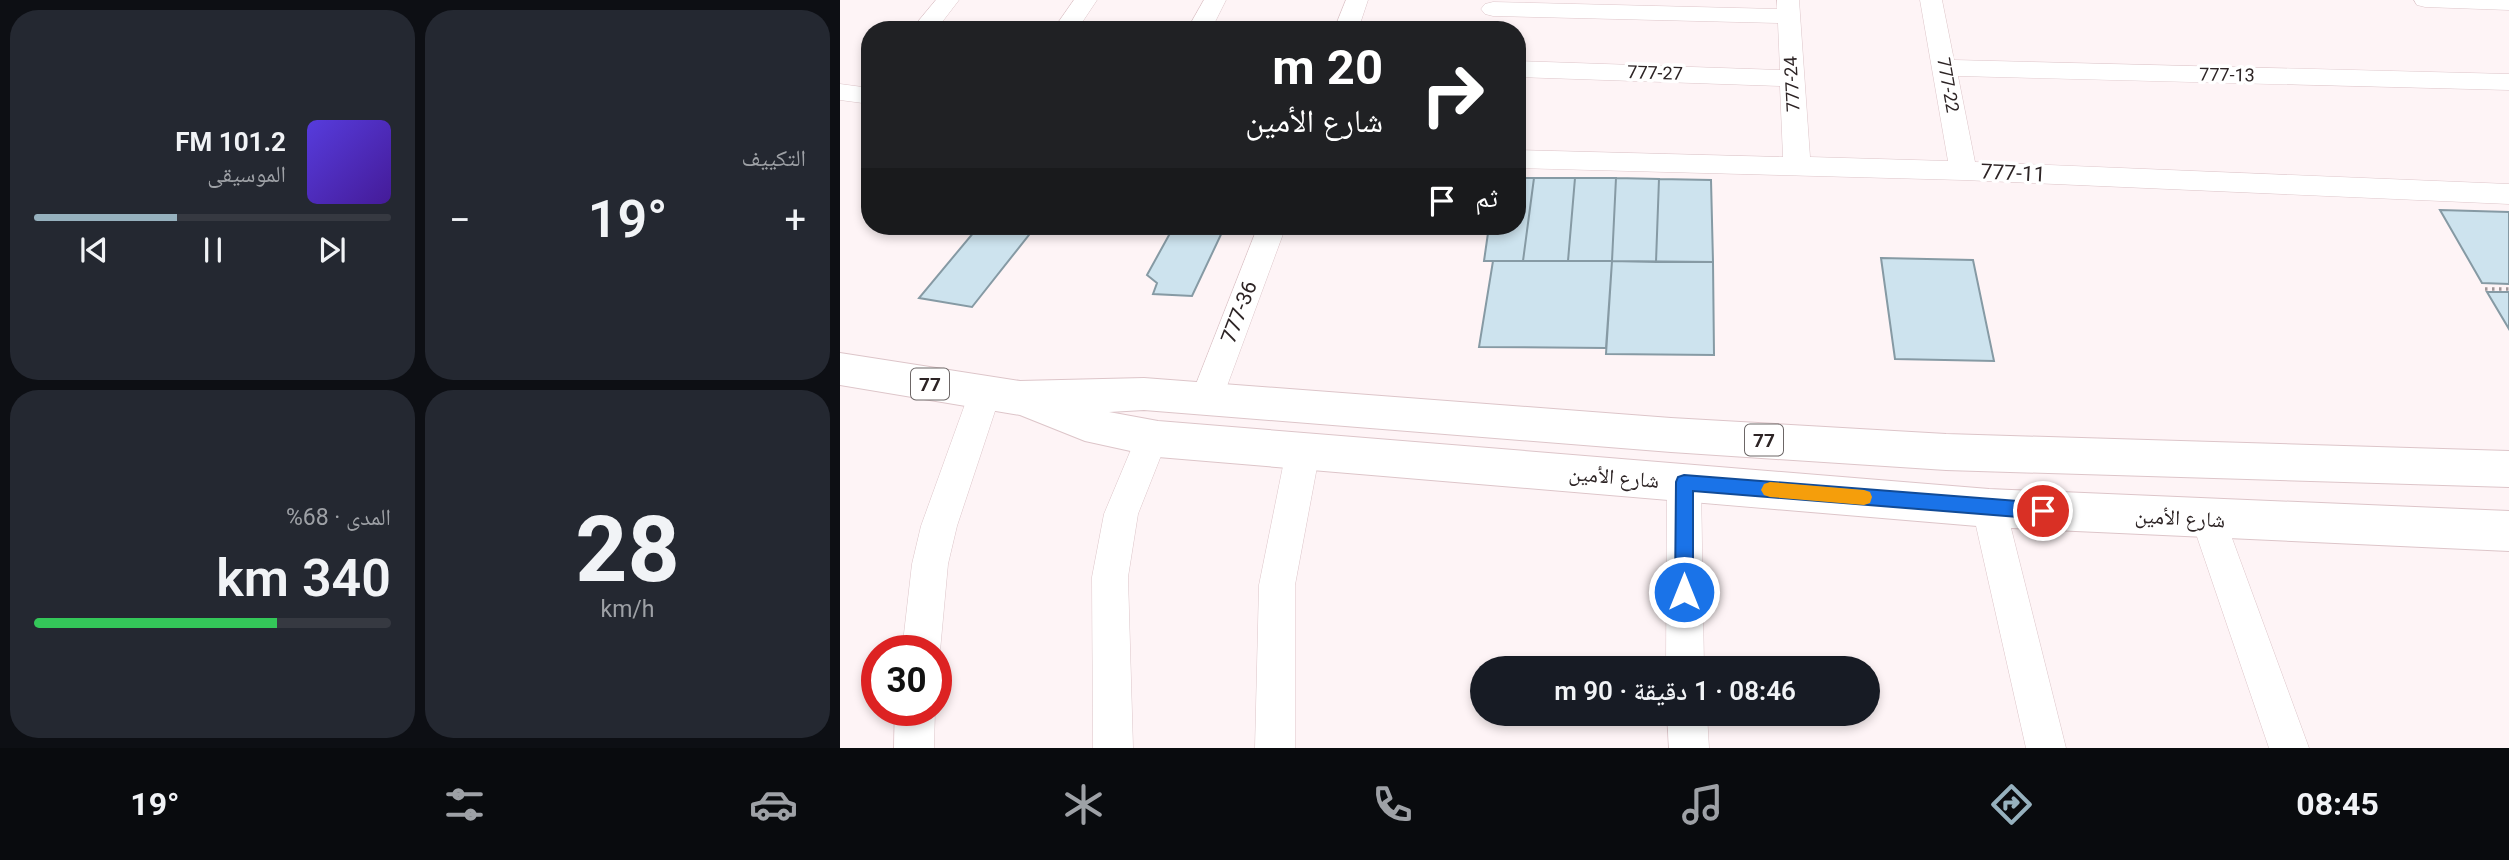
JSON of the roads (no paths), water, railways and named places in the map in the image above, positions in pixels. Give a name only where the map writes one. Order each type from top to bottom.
[{"type":"main road","name":"شارع الأمين","points":[[840,369],[1003,395],[1144,394],[1207,397],[1671,435],[1946,452],[2509,469]]},
{"type":"main road","name":"شارع الأمين","points":[[1003,395],[1085,424],[1152,438],[1989,508],[2509,531]]},
{"type":"street","points":[[938,0],[948,0]]},
{"type":"street","points":[[930,21],[948,0]]},
{"type":"street","points":[[1071,21],[1086,0]]},
{"type":"street","points":[[1204,21],[1215,0]]},
{"type":"street","points":[[1349,21],[1357,0]]},
{"type":"street","name":"777-22","points":[[1931,0],[1963,171]]},
{"type":"street","points":[[2425,0],[2509,3]]},
{"type":"street","points":[[1492,13],[1788,8]]},
{"type":"street","name":"777-24","points":[[1788,8],[1797,168]]},
{"type":"street","name":"777-13","points":[[1945,68],[2509,82]]},
{"type":"street","name":"777-27","points":[[1526,69],[1792,78]]},
{"type":"street","points":[[840,92],[861,95]]},
{"type":"street","name":"777-11","points":[[1526,159],[1963,171],[2509,194]]},
{"type":"street","name":"777-36","points":[[1207,397],[1269,235]]},
{"type":"street","points":[[923,635],[930,564],[939,526],[1003,395]]},
{"type":"street","points":[[1113,748],[1111,577],[1121,514],[1152,438]]},
{"type":"street","points":[[1275,748],[1277,585],[1303,451]]},
{"type":"street","points":[[1684,482],[1685,656]]},
{"type":"street","points":[[1989,508],[2046,748]]},
{"type":"street","points":[[2208,519],[2289,748]]},
{"type":"street","points":[[914,748],[915,726]]},
{"type":"street","points":[[1688,726],[1689,748]]}]
